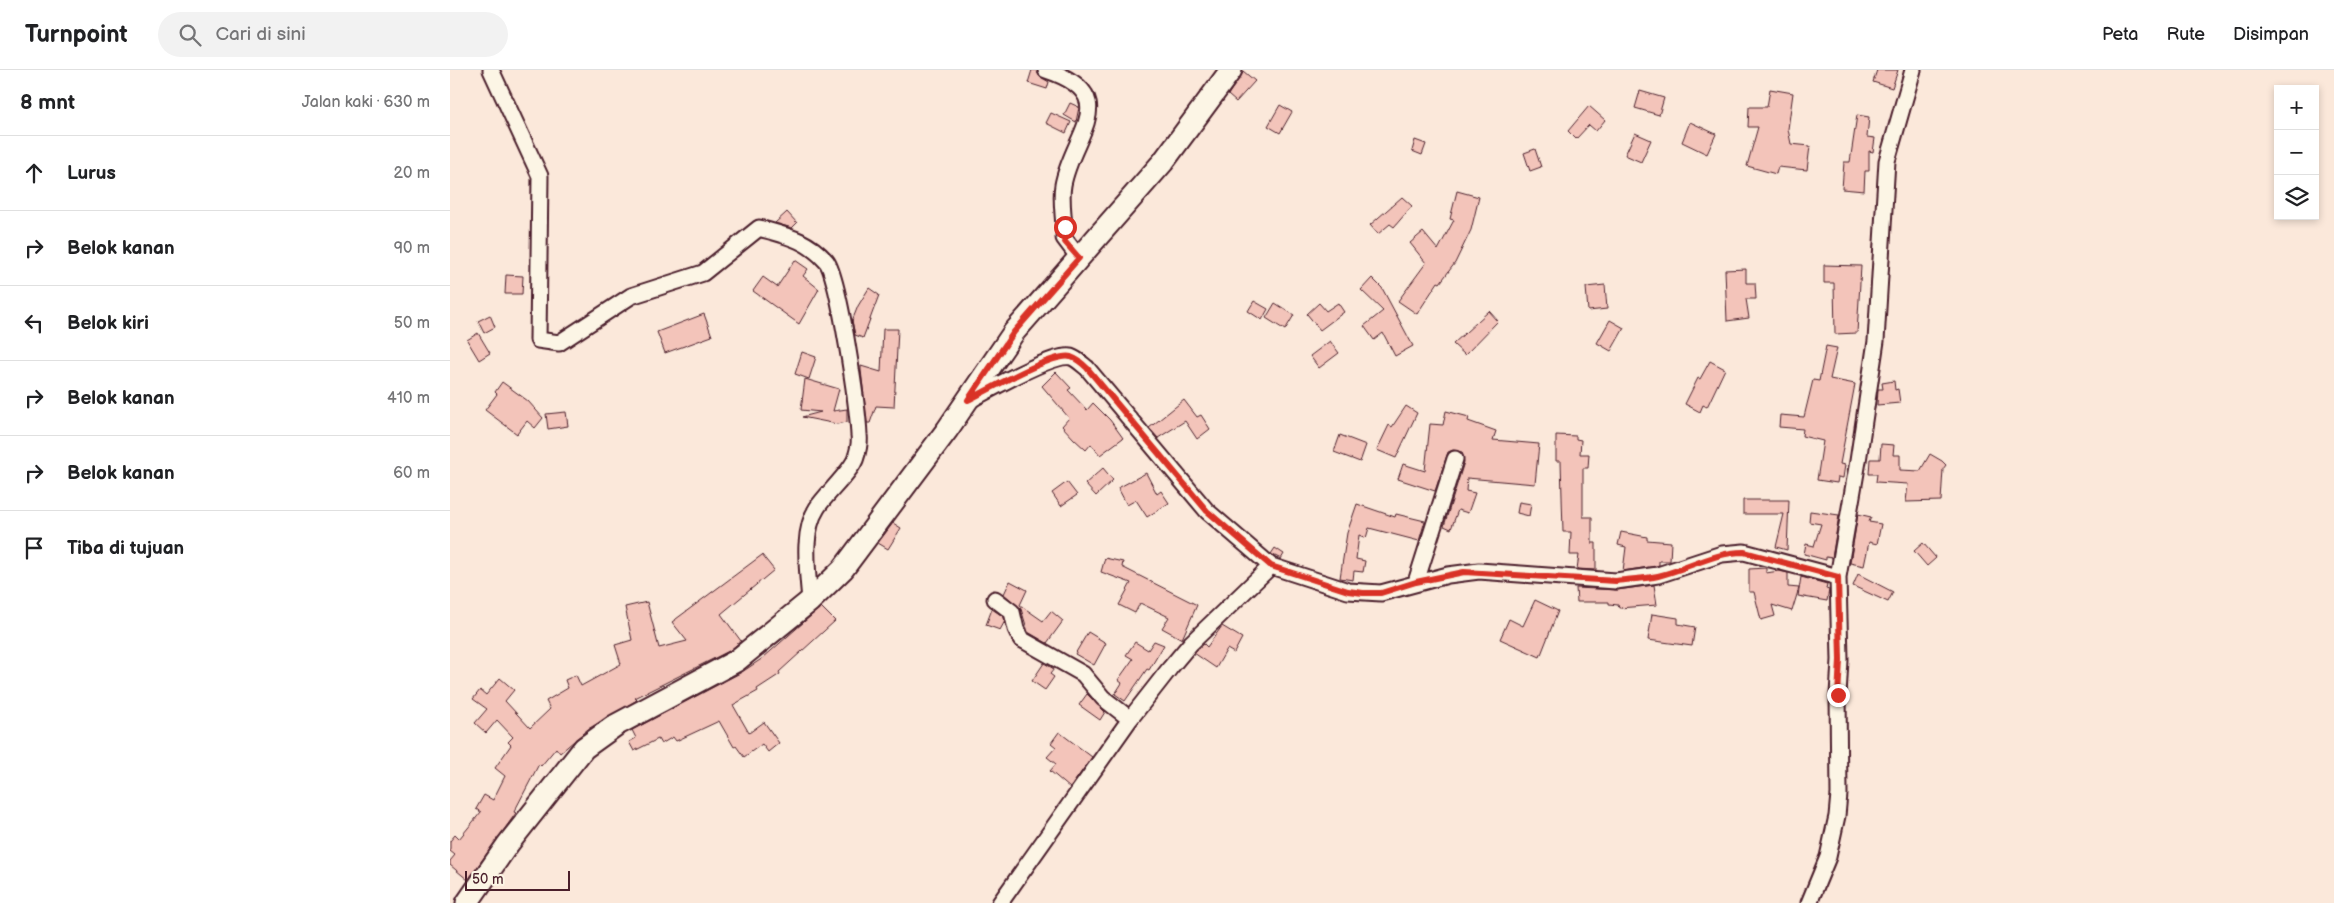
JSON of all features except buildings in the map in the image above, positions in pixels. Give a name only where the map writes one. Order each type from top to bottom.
[{"type":"street","points":[[491,70],[540,176],[538,340],[559,343],[631,296],[704,273],[759,228],[800,240],[828,262],[845,333],[855,389],[860,437],[856,460],[812,516],[808,537],[810,601]]},
{"type":"street","points":[[1046,70],[1070,78],[1080,86],[1087,102],[1089,121],[1071,159],[1062,194],[1065,221],[1064,238],[1079,258]]},
{"type":"street","points":[[467,903],[542,799],[584,748],[597,737],[658,701],[736,660],[810,601],[849,562],[968,400],[1014,332],[1163,162],[1231,70]]},
{"type":"street","points":[[1809,903],[1831,845],[1839,794],[1838,577],[1876,342],[1887,161],[1913,70]]},
{"type":"street","points":[[968,400],[1051,360],[1071,357],[1079,361],[1207,511],[1271,566],[1348,591],[1381,593],[1416,582],[1456,573],[1478,571],[1616,581],[1658,576],[1722,554],[1734,552],[1744,552],[1838,577]]},
{"type":"street","points":[[1416,582],[1455,458]]},
{"type":"street","points":[[1000,903],[1130,719],[1191,643],[1271,566]]},
{"type":"street","points":[[995,599],[1012,612],[1016,629],[1021,639],[1083,674],[1106,702],[1130,719]]},
{"type":"route","points":[[1065,227],[1065,242],[1079,258],[1014,332],[968,400],[1051,360],[1071,357],[1079,361],[1087,368],[1166,465],[1207,511],[1271,566],[1348,591],[1381,593],[1448,574],[1478,571],[1616,581],[1658,576],[1722,554],[1734,552],[1744,552],[1838,577],[1840,660],[1838,695]]}]
